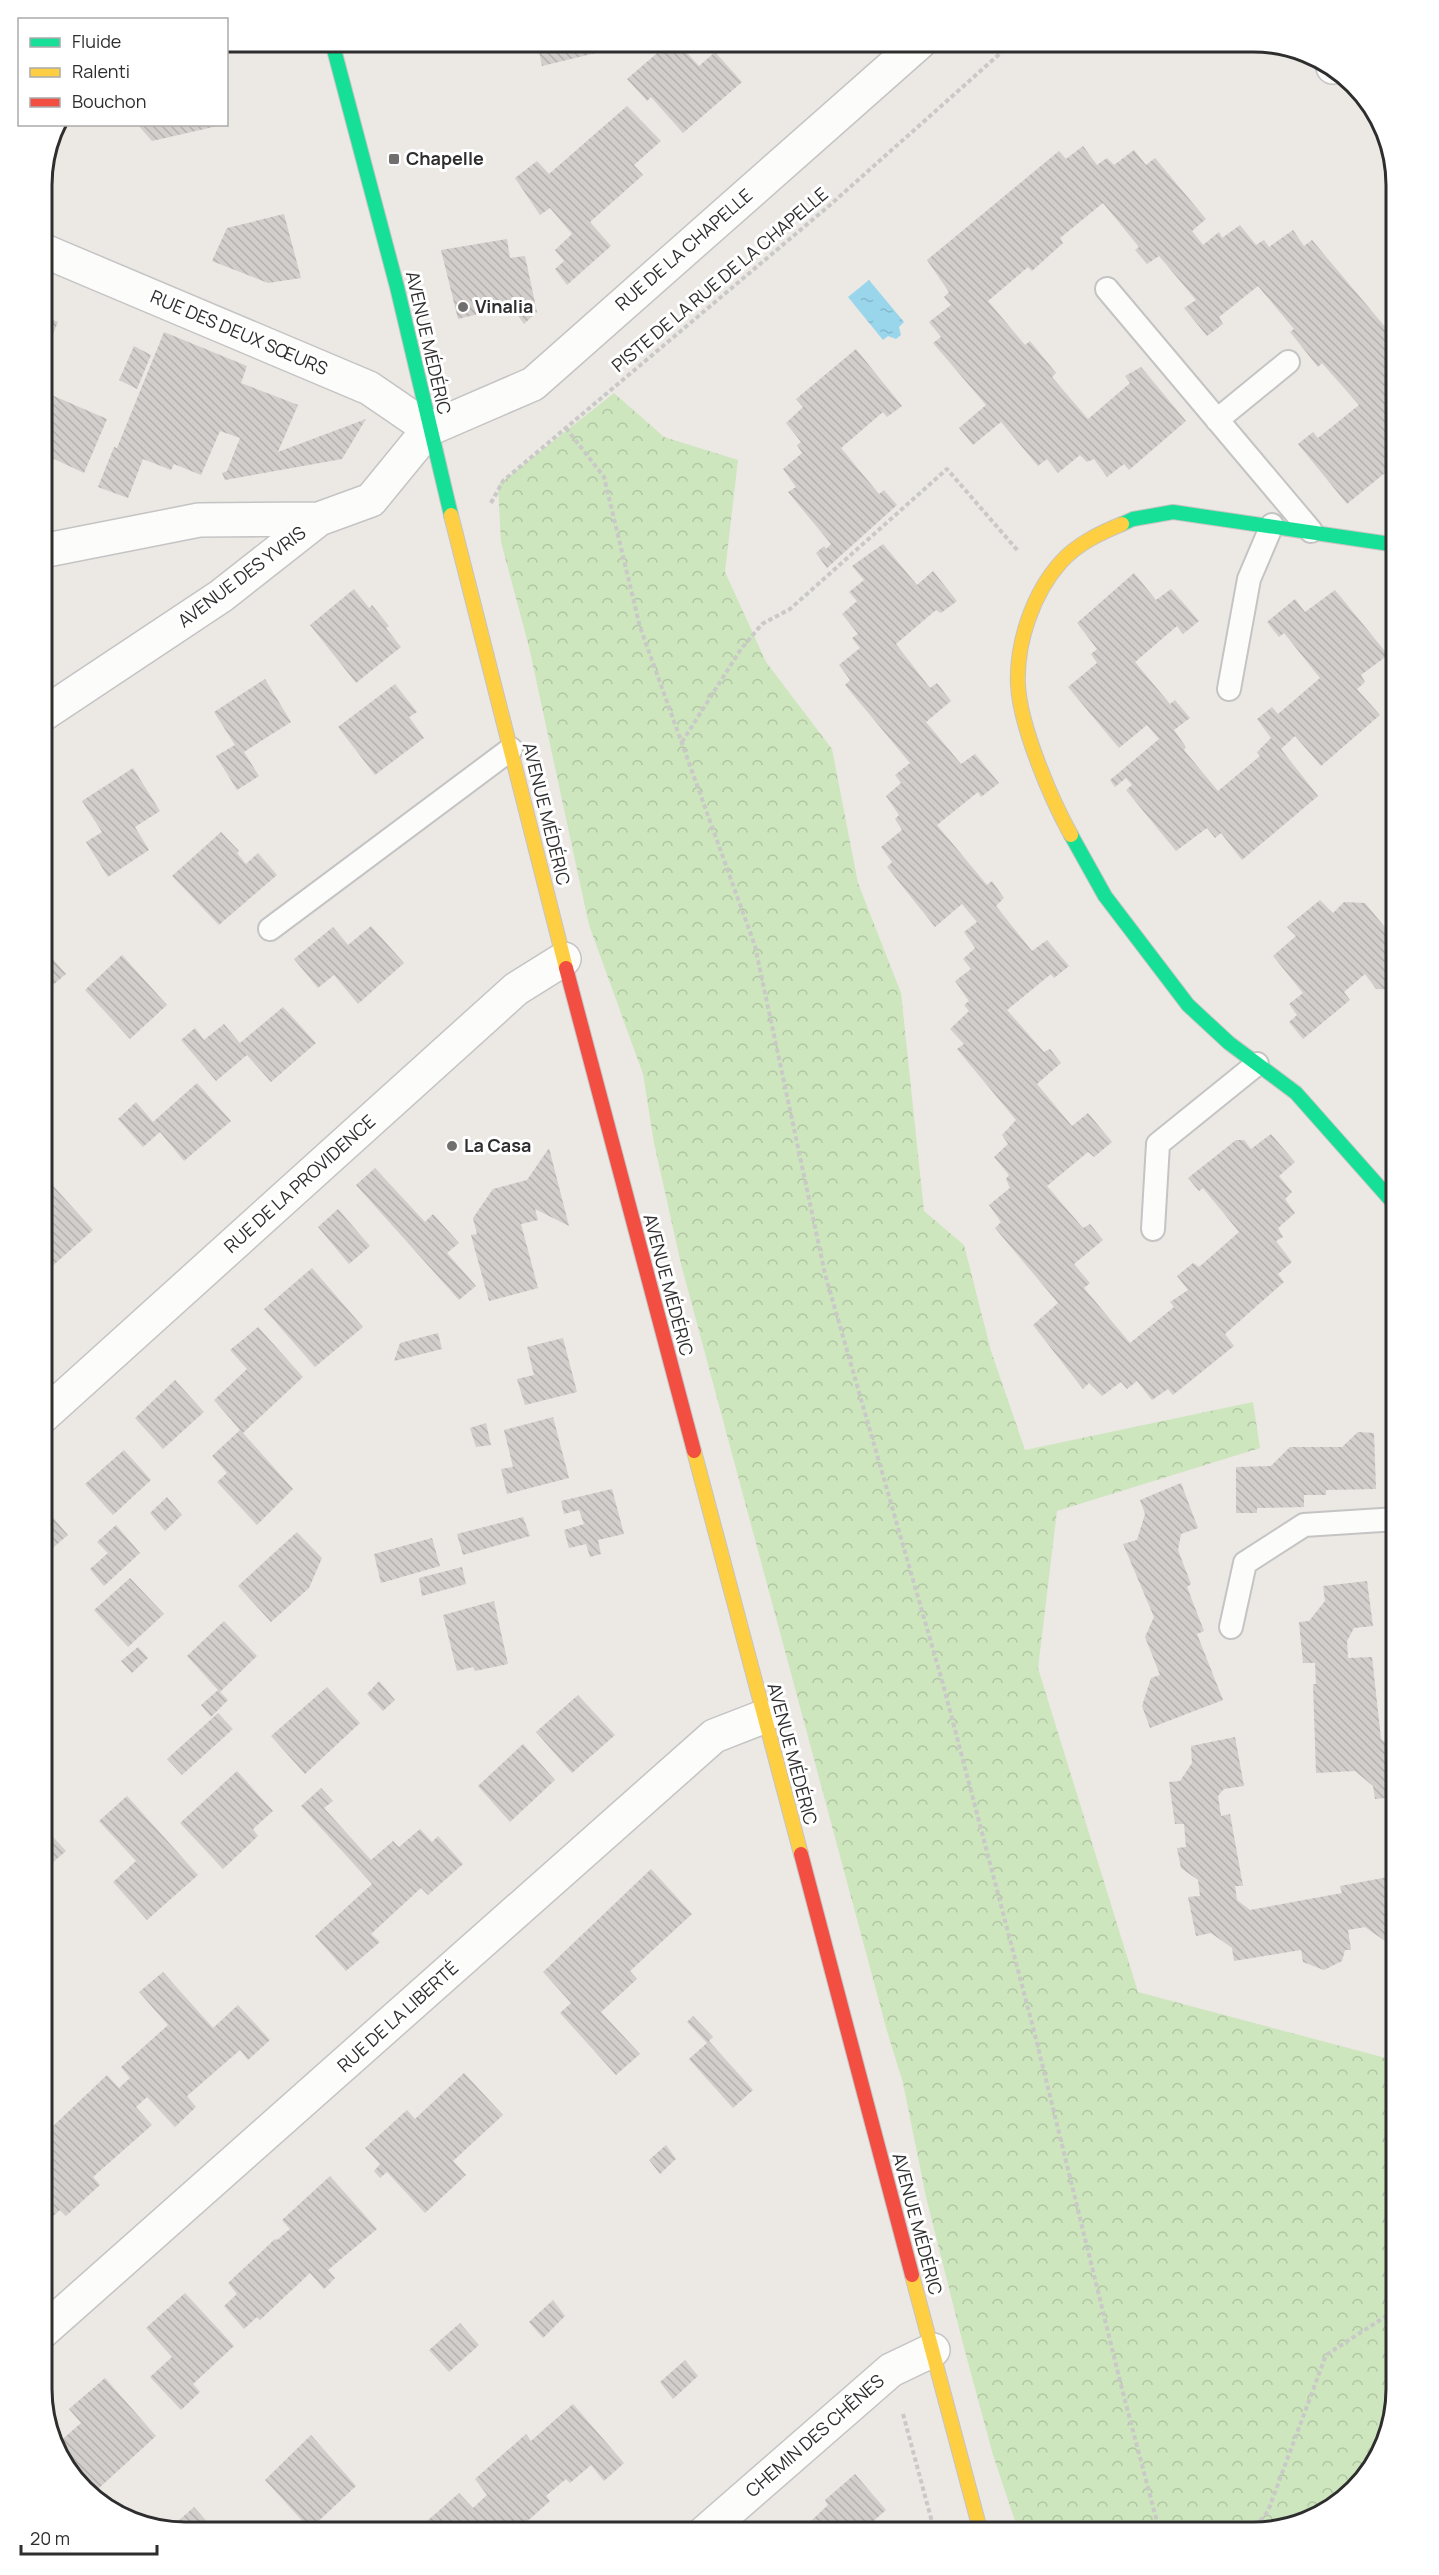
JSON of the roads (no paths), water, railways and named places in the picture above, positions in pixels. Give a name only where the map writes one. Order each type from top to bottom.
[{"type":"main road","name":"AVENUE MÉDÉRIC","points":[[335,53],[397,288],[429,429],[564,959],[978,2522]]},
{"type":"main road","points":[[1387,543],[1173,512],[1132,519],[1094,536],[1061,562],[1035,602],[1022,642],[1018,685],[1027,727],[1056,807],[1105,896],[1188,1005],[1229,1043],[1296,1093],[1387,1196]]},
{"type":"street","name":"RUE DE LA CHAPELLE","points":[[429,429],[532,384],[908,53]]},
{"type":"street","name":"RUE DES DEUX SŒURS","points":[[53,255],[369,388],[429,429]]},
{"type":"street","name":"AVENUE DES YVRIS","points":[[53,708],[221,596],[320,519],[371,500],[429,429]]},
{"type":"street","points":[[53,550],[199,520],[320,519]]},
{"type":"street","name":"RUE DE LA PROVIDENCE","points":[[52,1408],[516,989],[564,959]]},
{"type":"street","name":"RUE DE LA LIBERTÉ","points":[[52,2323],[714,1736],[763,1717]]},
{"type":"street","name":"CHEMIN DES CHÊNES","points":[[717,2522],[891,2370],[933,2350]]},
{"type":"lane","points":[[1107,289],[1311,531]]},
{"type":"lane","points":[[1217,420],[1288,362]]},
{"type":"lane","points":[[1229,689],[1249,579],[1272,525]]},
{"type":"lane","points":[[270,929],[511,749]]},
{"type":"lane","points":[[1153,1229],[1158,1144],[1257,1064]]},
{"type":"lane","points":[[1231,1627],[1245,1563],[1304,1525],[1387,1520]]},
{"type":"water","points":[[869,280],[904,322],[899,327],[901,335],[896,339],[888,336],[883,340],[848,297]]},
{"type":"place","name":"Chapelle","points":[[394,159]]},
{"type":"place","name":"Vinalia","points":[[463,307]]},
{"type":"place","name":"La Casa","points":[[452,1146]]}]
